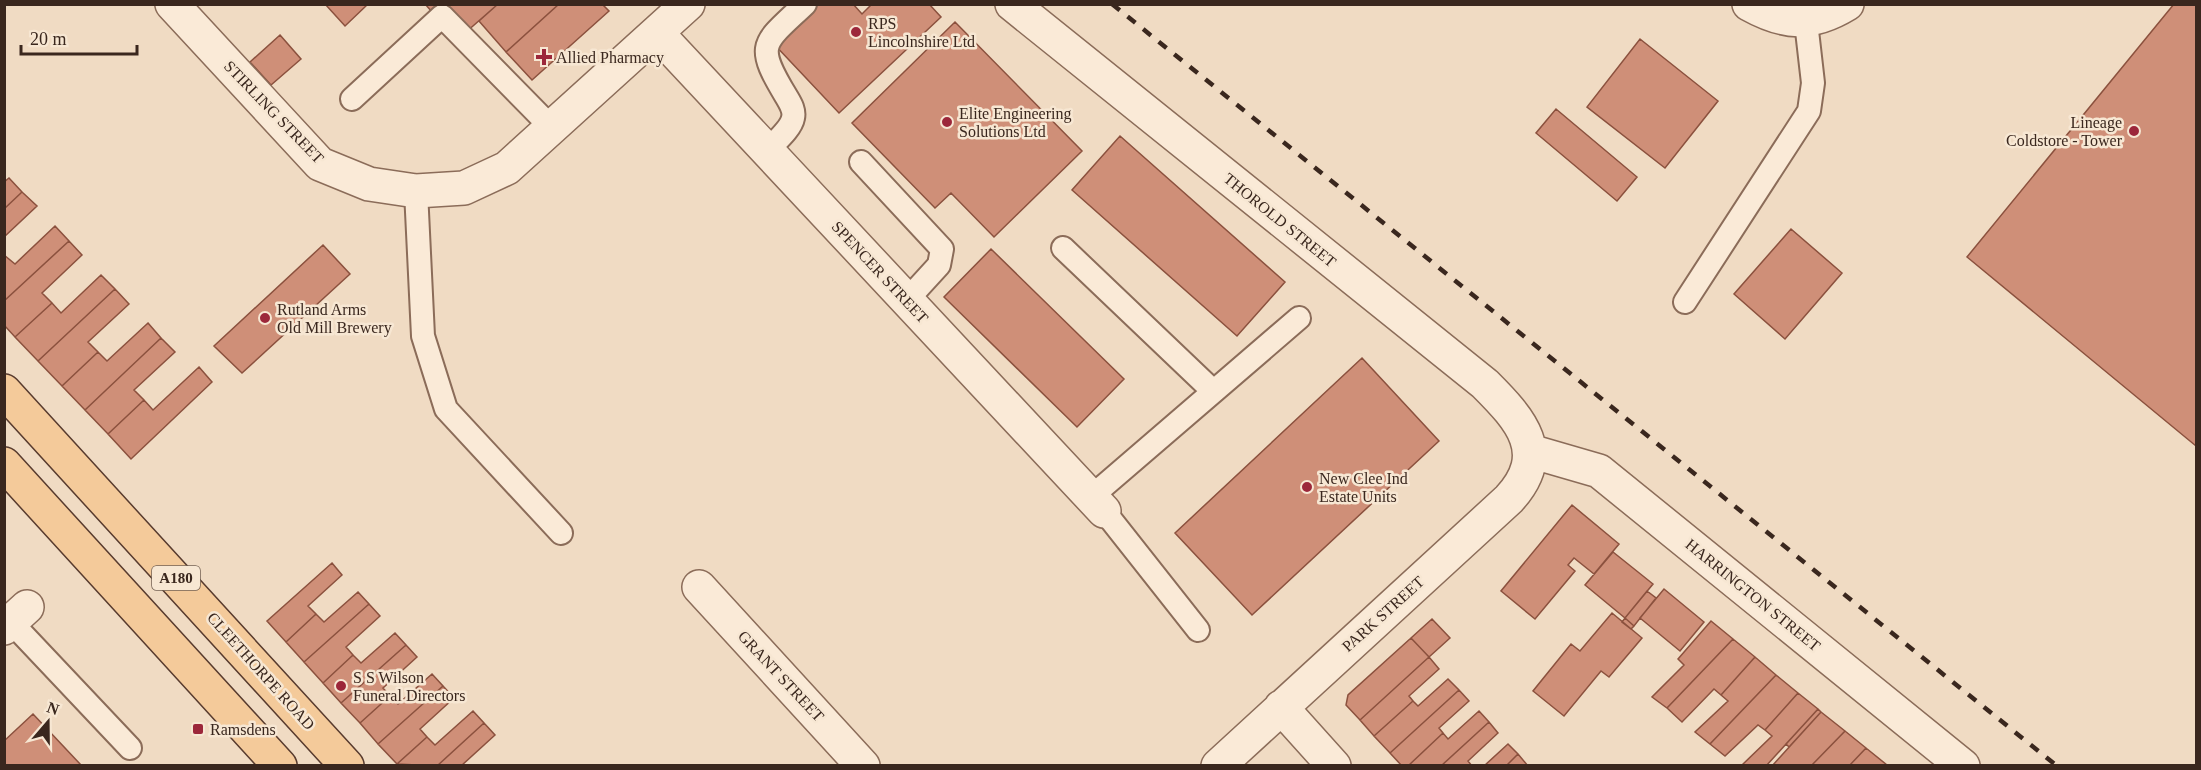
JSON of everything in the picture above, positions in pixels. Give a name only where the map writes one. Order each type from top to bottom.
[{"type":"main road","name":"CLEETHORPE ROAD","points":[[4,392],[347,765]]},
{"type":"main road","name":"A180","points":[[4,464],[280,765]]},
{"type":"street","name":"STIRLING STREET","points":[[172,4],[320,164],[369,184],[416,191],[464,188],[507,168],[688,4]]},
{"type":"street","name":"THOROLD STREET","points":[[1012,4],[1485,384],[1509,408],[1523,427],[1530,451]]},
{"type":"street","points":[[1749,4],[1764,12],[1806,22],[1831,14],[1847,4]]},
{"type":"street","name":"SPENCER STREET","points":[[657,33],[1097,504]]},
{"type":"street","name":"PARK STREET","points":[[1218,765],[1509,499],[1522,485],[1529,469],[1530,451]]},
{"type":"street","name":"HARRINGTON STREET","points":[[1530,451],[1599,471],[1963,765]]},
{"type":"street","name":"GRANT STREET","points":[[699,587],[863,765]]},
{"type":"street","points":[[1281,707],[1334,765]]},
{"type":"lane","points":[[767,151],[792,122],[794,115],[793,107],[765,57],[767,42],[805,4]]},
{"type":"lane","points":[[352,99],[442,16],[552,128]]},
{"type":"lane","points":[[1685,302],[1809,111],[1813,83],[1806,22]]},
{"type":"lane","points":[[861,162],[942,249],[939,266],[907,300]]},
{"type":"lane","points":[[416,191],[423,336],[446,410],[561,533]]},
{"type":"lane","points":[[1064,248],[1213,391]]},
{"type":"lane","points":[[1198,630],[1097,504],[1213,391],[1299,318]]},
{"type":"lane","points":[[14,619],[130,748]]},
{"type":"building","points":[[325,4],[368,4],[345,26]]},
{"type":"building","points":[[425,4],[498,4],[457,40]]},
{"type":"building","points":[[498,4],[559,4],[506,52],[479,21]]},
{"type":"building","points":[[559,4],[602,4],[609,11],[532,80],[506,52]]},
{"type":"building","points":[[815,4],[853,4],[862,14],[872,4],[929,4],[941,17],[839,113],[773,43]]},
{"type":"building","name":"Lineage Coldstore - Tower","points":[[2174,4],[2196,4],[2196,446],[1967,257]]},
{"type":"building","points":[[955,22],[1082,151],[994,237],[951,193],[935,208],[852,123]]},
{"type":"building","points":[[280,35],[301,59],[271,85],[250,62]]},
{"type":"building","points":[[1640,39],[1718,101],[1665,168],[1587,107]]},
{"type":"building","points":[[1556,109],[1637,177],[1617,201],[1536,133]]},
{"type":"building","points":[[1120,136],[1285,282],[1237,336],[1072,190]]},
{"type":"building","points":[[9,178],[22,192],[4,209],[4,182]]},
{"type":"building","points":[[22,192],[37,206],[4,237],[4,209]]},
{"type":"building","points":[[55,226],[69,241],[4,301],[4,255],[15,264]]},
{"type":"building","points":[[1791,229],[1842,273],[1785,339],[1734,294]]},
{"type":"building","points":[[69,241],[82,255],[42,293],[52,303],[15,337],[4,325],[4,301]]},
{"type":"building","points":[[323,245],[350,274],[242,373],[214,346]]},
{"type":"building","points":[[991,249],[1124,379],[1077,427],[944,297]]},
{"type":"building","points":[[101,275],[115,289],[38,361],[15,337],[52,303],[61,313]]},
{"type":"building","points":[[115,289],[129,304],[88,342],[98,352],[62,386],[38,361]]},
{"type":"building","points":[[148,323],[161,338],[85,410],[62,386],[98,352],[107,361]]},
{"type":"building","points":[[161,338],[175,352],[134,390],[144,400],[108,434],[85,410]]},
{"type":"building","name":"New Clee Ind Estate Units","points":[[1362,358],[1439,441],[1252,615],[1175,533]]},
{"type":"building","points":[[199,367],[212,382],[131,459],[108,434],[144,400],[153,410]]},
{"type":"building","points":[[1572,505],[1619,544],[1594,574],[1574,558],[1568,565],[1575,571],[1535,619],[1501,591]]},
{"type":"building","points":[[1613,552],[1653,584],[1625,618],[1585,585]]},
{"type":"building","points":[[332,563],[342,575],[308,606],[316,614],[286,642],[267,621]]},
{"type":"building","points":[[1664,589],[1704,622],[1680,651],[1640,618]]},
{"type":"building","points":[[1647,591],[1656,598],[1634,626],[1625,618]]},
{"type":"building","points":[[358,592],[369,604],[304,662],[286,642],[316,614],[324,622]]},
{"type":"building","points":[[369,604],[380,616],[346,647],[353,655],[323,683],[304,662]]},
{"type":"building","points":[[1612,613],[1642,638],[1609,677],[1601,671],[1564,716],[1533,691],[1571,644],[1580,651]]},
{"type":"building","points":[[1625,618],[1634,626],[1631,629],[1622,622]]},
{"type":"building","points":[[1432,619],[1450,638],[1429,657],[1411,638]]},
{"type":"building","points":[[1711,621],[1733,639],[1667,708],[1652,697],[1684,665],[1678,659]]},
{"type":"building","points":[[395,633],[406,645],[341,703],[323,683],[353,655],[361,663]]},
{"type":"building","points":[[1411,638],[1429,657],[1360,720],[1346,705],[1348,695]]},
{"type":"building","points":[[1733,639],[1755,657],[1721,695],[1714,689],[1682,722],[1667,708]]},
{"type":"building","points":[[406,645],[417,657],[383,688],[390,696],[360,723],[341,703]]},
{"type":"building","points":[[1429,657],[1439,669],[1409,696],[1413,701],[1374,736],[1360,720]]},
{"type":"building","points":[[1755,657],[1776,675],[1710,744],[1695,732],[1728,701],[1721,695]]},
{"type":"building","points":[[432,674],[443,686],[378,744],[360,723],[390,696],[398,704]]},
{"type":"building","points":[[1776,675],[1798,693],[1765,730],[1758,725],[1725,756],[1710,744]]},
{"type":"building","points":[[1448,679],[1459,690],[1390,753],[1374,736],[1413,701],[1418,706]]},
{"type":"building","points":[[443,686],[454,698],[420,729],[427,737],[397,764],[378,744]]},
{"type":"building","points":[[1459,690],[1469,701],[1439,728],[1443,733],[1408,766],[1402,766],[1390,753]]},
{"type":"building","points":[[1798,693],[1818,709],[1766,766],[1741,766],[1772,736],[1765,730]]},
{"type":"building","points":[[1818,709],[1821,712],[1789,747],[1786,744]]},
{"type":"building","points":[[473,711],[484,723],[437,766],[397,764],[427,737],[435,745]]},
{"type":"building","points":[[1479,711],[1489,722],[1441,766],[1408,766],[1443,733],[1448,739]]},
{"type":"building","points":[[1821,712],[1845,731],[1811,766],[1772,766]]},
{"type":"building","points":[[33,714],[81,765],[4,766],[4,741]]},
{"type":"building","points":[[1489,722],[1498,733],[1468,761],[1472,766],[1441,766]]},
{"type":"building","points":[[484,723],[495,735],[461,766],[437,766]]},
{"type":"building","points":[[1845,731],[1866,748],[1849,766],[1811,766]]},
{"type":"building","points":[[1508,744],[1518,754],[1506,766],[1484,766]]},
{"type":"building","points":[[1866,748],[1887,765],[1849,766]]},
{"type":"building","points":[[1518,754],[1528,766],[1506,766]]},
{"type":"railway","points":[[1112,4],[2057,766]]},
{"type":"place","name":"RPS Lincolnshire Ltd","points":[[856,32]]},
{"type":"place","name":"Allied Pharmacy","points":[[544,57]]},
{"type":"place","name":"Elite Engineering Solutions Ltd","points":[[947,122]]},
{"type":"place","name":"Lineage Coldstore - Tower","points":[[2134,131]]},
{"type":"place","name":"Rutland Arms Old Mill Brewery","points":[[265,318]]},
{"type":"place","name":"New Clee Ind Estate Units","points":[[1307,487]]},
{"type":"place","name":"S S Wilson Funeral Directors","points":[[341,686]]},
{"type":"place","name":"Ramsdens","points":[[198,729]]}]
